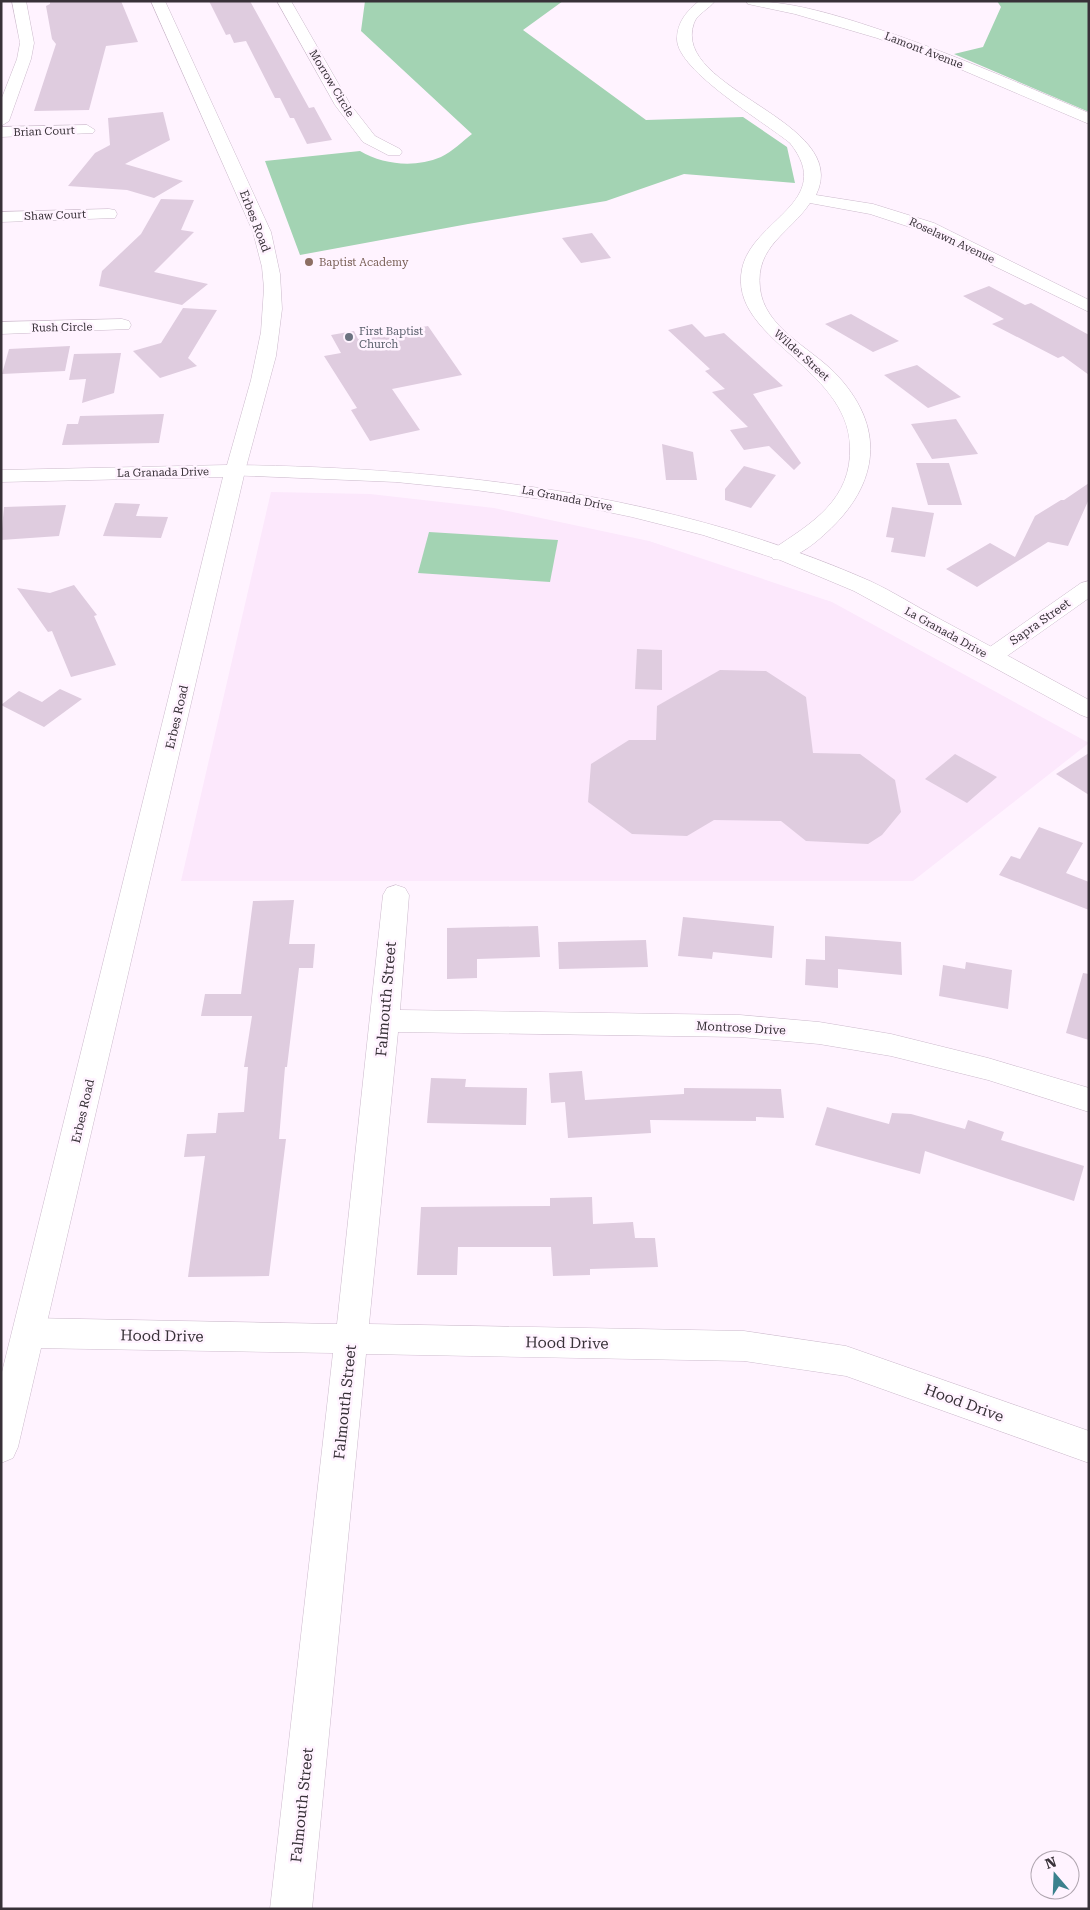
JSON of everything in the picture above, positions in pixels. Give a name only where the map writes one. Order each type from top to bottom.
[{"type":"street","points":[[1,121],[24,58],[27,43],[19,1]]},
{"type":"street","name":"Erbes Road","points":[[1,1447],[30,1334],[235,471],[266,353],[272,318],[273,289],[268,254],[262,232],[158,1]]},
{"type":"street","name":"Morrow Circle","points":[[284,1],[343,105],[369,139],[394,152]]},
{"type":"street","points":[[708,1],[687,22],[682,36],[684,49],[690,59],[703,72],[781,126],[799,142],[808,155],[813,167],[813,181],[808,198]]},
{"type":"street","name":"Lamont Avenue","points":[[753,1],[806,12],[892,37],[1089,119]]},
{"type":"street","name":"Brian Court","points":[[1,132],[87,130]]},
{"type":"street","name":"Roselawn Avenue","points":[[808,198],[873,209],[928,227],[1089,307]]},
{"type":"street","name":"Wilder Street","points":[[781,554],[816,531],[842,505],[857,479],[863,450],[858,421],[845,397],[826,376],[770,327],[757,308],[750,288],[750,268],[759,248],[770,234],[797,211],[808,198]]},
{"type":"street","name":"Shaw Court","points":[[1,217],[108,214]]},
{"type":"street","name":"Rush Circle","points":[[1,328],[122,325]]},
{"type":"street","name":"La Granada Drive","points":[[1,476],[235,471],[365,472],[511,487],[644,513],[713,532],[781,554],[864,587],[1089,710]]},
{"type":"street","name":"Sapra Street","points":[[992,656],[1089,588]]},
{"type":"street","name":"Falmouth Street","points":[[291,1909],[385,1021],[396,895]]},
{"type":"street","name":"Montrose Drive","points":[[385,1021],[740,1026],[819,1033],[900,1047],[988,1069],[1089,1100]]},
{"type":"street","name":"Hood Drive","points":[[30,1334],[744,1346],[846,1361],[1089,1447]]},
{"type":"shaded area","points":[[271,492],[370,494],[494,508],[649,541],[832,602],[1089,743],[913,881],[181,881]]},
{"type":"green space","points":[[365,1],[563,1],[523,30],[646,120],[743,117],[787,147],[795,183],[684,174],[606,201],[300,255],[265,161],[360,151],[389,162],[421,163],[445,155],[472,134],[361,31]]},
{"type":"green space","points":[[997,1],[1089,1],[1089,112],[954,54],[983,47],[1001,7]]},
{"type":"green space","points":[[429,532],[558,540],[550,582],[418,573]]},
{"type":"building","points":[[50,1],[121,1],[138,42],[106,46],[89,110],[34,111],[56,44],[52,39],[46,6],[50,4]]},
{"type":"building","points":[[209,1],[250,1],[309,108],[314,107],[332,140],[307,144],[294,118],[290,118],[280,98],[275,98],[246,41],[234,43],[230,34],[226,35]]},
{"type":"building","points":[[163,112],[170,140],[125,164],[183,181],[154,198],[127,190],[68,186],[95,153],[110,145],[108,118]]},
{"type":"building","points":[[161,199],[194,200],[181,230],[194,232],[154,272],[208,284],[182,305],[99,286],[102,271],[141,234]]},
{"type":"building","points":[[592,233],[611,258],[581,263],[562,238]]},
{"type":"building","points":[[989,286],[1025,305],[1031,303],[1089,335],[1089,375],[1063,356],[1058,358],[992,324],[1004,319],[963,296]]},
{"type":"building","points":[[183,308],[217,310],[188,358],[197,366],[160,378],[133,351],[161,343]]},
{"type":"building","points":[[851,314],[899,341],[873,352],[825,324]]},
{"type":"building","points":[[692,324],[705,337],[724,333],[783,386],[753,394],[801,463],[794,470],[769,446],[744,450],[730,430],[748,427],[712,392],[725,389],[705,371],[710,369],[668,330]]},
{"type":"building","points":[[428,326],[462,375],[392,389],[420,430],[370,441],[351,410],[357,408],[324,356],[341,353],[331,335],[354,331],[358,339]]},
{"type":"building","points":[[70,346],[65,371],[2,374],[9,349]]},
{"type":"building","points":[[121,353],[114,393],[82,403],[86,379],[69,380],[74,354]]},
{"type":"building","points":[[917,365],[961,397],[928,408],[884,375]]},
{"type":"building","points":[[164,414],[159,443],[62,445],[67,424],[78,424],[80,416]]},
{"type":"building","points":[[956,419],[978,454],[932,459],[911,424]]},
{"type":"building","points":[[662,444],[693,452],[697,480],[666,480]]},
{"type":"building","points":[[916,463],[949,463],[962,505],[928,505]]},
{"type":"building","points":[[744,466],[776,475],[751,508],[725,500],[725,489]]},
{"type":"building","points":[[1089,483],[1089,499],[1068,546],[1048,542],[977,587],[946,569],[990,543],[1015,557],[1035,516]]},
{"type":"building","points":[[115,503],[140,504],[136,516],[168,517],[161,538],[103,536]]},
{"type":"building","points":[[66,505],[59,536],[1,540],[4,507]]},
{"type":"building","points":[[892,507],[934,513],[925,557],[891,552],[894,538],[886,537]]},
{"type":"building","points":[[74,585],[97,615],[94,616],[116,665],[71,677],[52,631],[48,632],[17,588],[50,593]]},
{"type":"building","points":[[637,649],[662,650],[662,690],[635,689]]},
{"type":"building","points":[[720,670],[766,671],[806,697],[813,753],[860,754],[895,780],[901,812],[882,835],[868,844],[806,841],[781,821],[714,820],[687,836],[632,834],[588,802],[591,764],[629,740],[656,740],[657,706]]},
{"type":"building","points":[[60,689],[82,699],[44,727],[1,705],[19,691],[42,702]]},
{"type":"building","points":[[1089,753],[1089,795],[1056,774]]},
{"type":"building","points":[[955,754],[997,777],[967,803],[925,779]]},
{"type":"building","points":[[1039,827],[1083,843],[1066,873],[1089,882],[1089,910],[999,875],[1011,856],[1020,859]]},
{"type":"building","points":[[294,900],[289,944],[315,944],[313,968],[299,968],[287,1067],[285,1067],[279,1139],[286,1139],[269,1276],[188,1277],[205,1156],[184,1157],[187,1134],[216,1133],[218,1113],[244,1112],[248,1067],[244,1067],[252,1016],[201,1016],[205,994],[241,994],[253,901]]},
{"type":"building","points":[[683,917],[774,926],[772,958],[713,952],[712,959],[678,956]]},
{"type":"building","points":[[538,926],[540,957],[477,959],[477,978],[447,979],[447,928]]},
{"type":"building","points":[[825,936],[901,942],[902,975],[838,969],[838,988],[805,985],[806,959],[825,960]]},
{"type":"building","points":[[646,940],[648,967],[559,969],[558,942]]},
{"type":"building","points":[[966,962],[1012,970],[1008,1009],[939,996],[943,965],[965,969]]},
{"type":"building","points":[[1083,973],[1089,974],[1089,1040],[1066,1033]]},
{"type":"building","points":[[582,1071],[585,1100],[684,1094],[684,1088],[781,1089],[784,1118],[756,1117],[756,1121],[650,1120],[651,1133],[568,1138],[565,1102],[551,1103],[549,1073]]},
{"type":"building","points":[[431,1078],[466,1079],[465,1087],[527,1088],[526,1125],[427,1123]]},
{"type":"building","points":[[827,1107],[889,1124],[892,1113],[911,1114],[965,1129],[968,1120],[1004,1132],[1001,1140],[1084,1166],[1074,1201],[925,1151],[920,1174],[815,1145]]},
{"type":"building","points":[[592,1197],[593,1224],[633,1222],[635,1238],[655,1238],[658,1267],[590,1269],[590,1275],[553,1276],[551,1247],[458,1247],[457,1275],[417,1275],[421,1207],[550,1206],[550,1198]]},
{"type":"place","name":"Baptist Academy","points":[[309,262]]},
{"type":"place","name":"First Baptist Church","points":[[349,337]]}]
